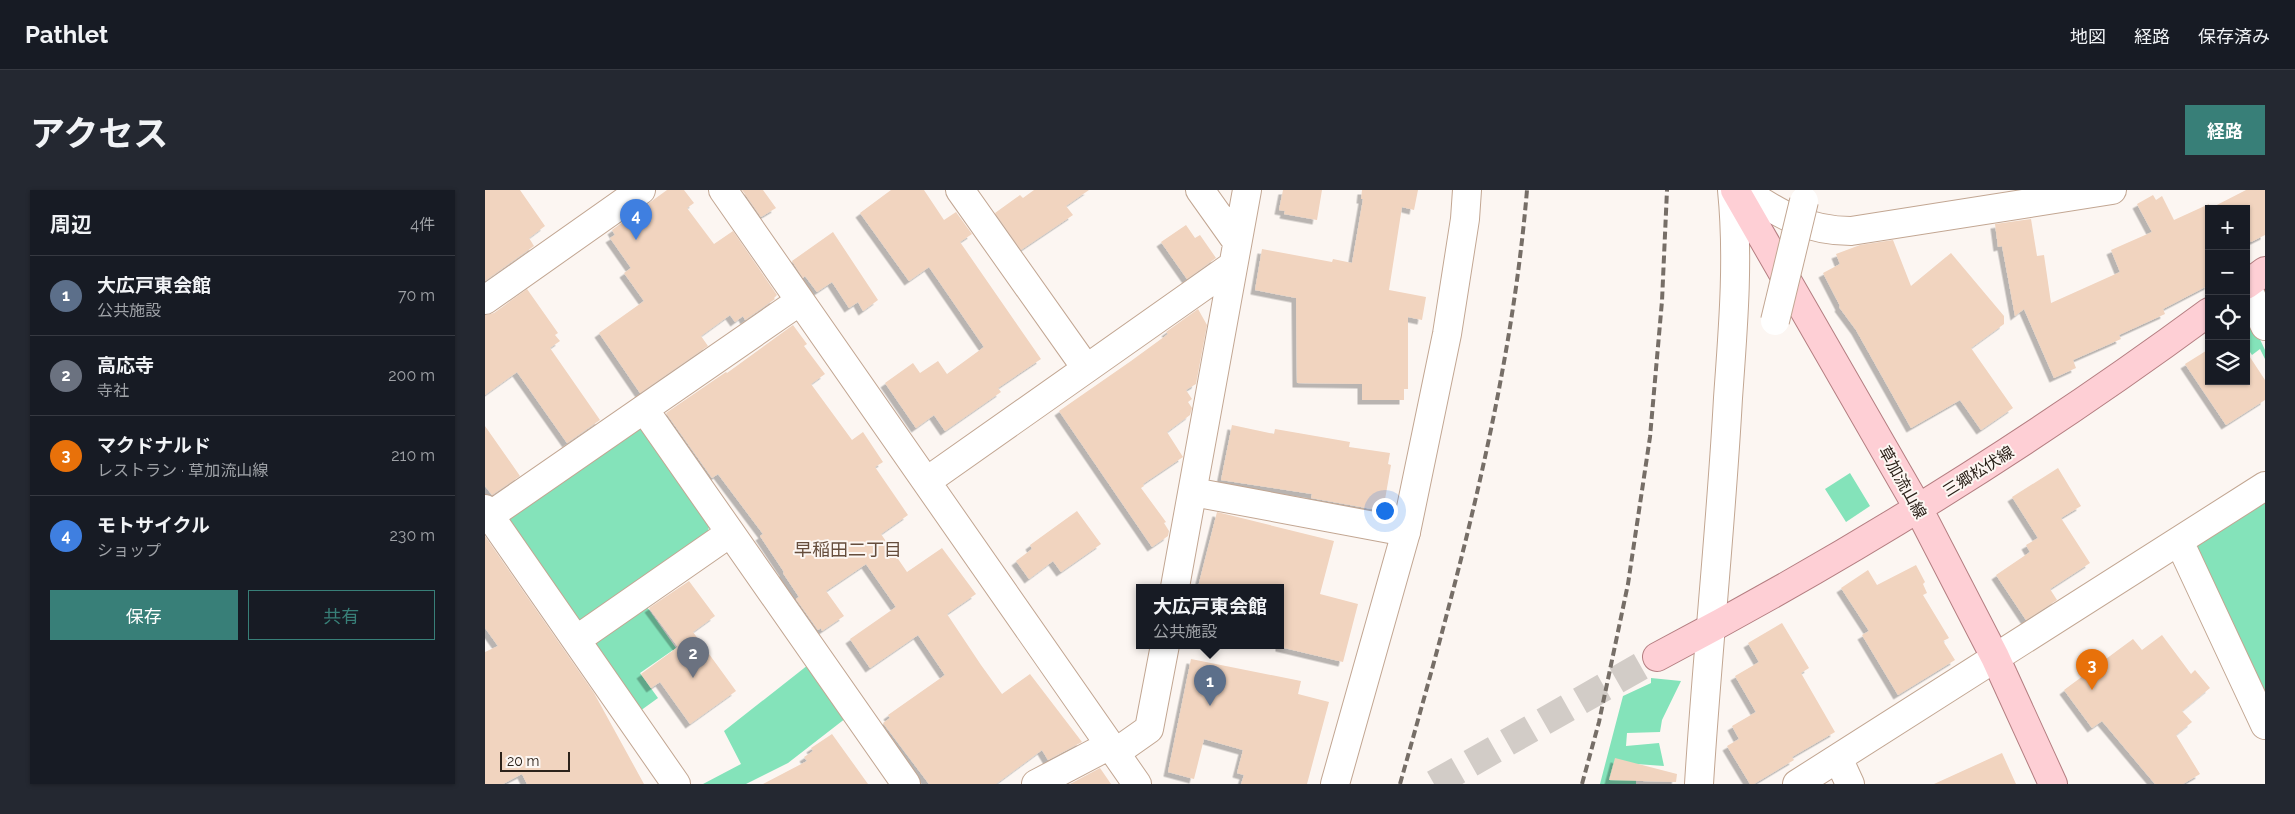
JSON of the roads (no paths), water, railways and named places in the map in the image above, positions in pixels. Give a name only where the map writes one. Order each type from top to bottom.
[{"type":"main road","name":"草加流山線","points":[[1733,190],[1918,508],[1995,657],[2053,784]]},
{"type":"main road","points":[[2250,282],[2265,271]]},
{"type":"main road","name":"三郷松伏線","points":[[1657,657],[1712,628],[1969,478],[2056,420],[2205,315]]},
{"type":"street","points":[[485,300],[641,190]]},
{"type":"street","points":[[723,190],[1137,784]]},
{"type":"street","points":[[960,190],[1086,368]]},
{"type":"street","points":[[1200,190],[1235,254]]},
{"type":"street","points":[[1176,584],[1247,190]]},
{"type":"street","points":[[1335,784],[1405,532],[1447,334],[1465,219],[1467,190]]},
{"type":"street","points":[[1699,784],[1705,690],[1712,628],[1736,281],[1733,190]]},
{"type":"street","points":[[1743,190],[1779,214],[1815,228],[1831,231],[1851,231],[2095,191]]},
{"type":"street","points":[[1775,321],[1804,201]]},
{"type":"street","points":[[927,482],[1086,368],[1235,254]]},
{"type":"street","points":[[2250,294],[2265,326]]},
{"type":"street","points":[[676,784],[487,515],[800,301]]},
{"type":"street","points":[[644,409],[906,784]]},
{"type":"street","points":[[1797,784],[2265,486]]},
{"type":"street","points":[[1193,492],[1405,532]]},
{"type":"street","points":[[576,640],[730,533]]},
{"type":"street","points":[[2179,540],[2265,725]]},
{"type":"street","points":[[1036,784],[1112,749],[1149,729],[1164,649]]},
{"type":"street","points":[[1838,758],[1850,784]]},
{"type":"tunnel","points":[[1434,784],[1657,657]]},
{"type":"railway","points":[[1400,784],[1441,637],[1478,490],[1508,341],[1519,266],[1527,190]]},
{"type":"railway","points":[[1582,784],[1599,722],[1628,584],[1650,437],[1662,301],[1667,190]]},
{"type":"place","name":"モトサイクル","points":[[636,240]]},
{"type":"place","name":"高応寺","points":[[693,678]]},
{"type":"place","name":"マクドナルド","points":[[2092,690]]},
{"type":"place","name":"大広戸東会館","points":[[1210,706]]},
{"type":"district","name":"早稲田二丁目","points":[[848,550]]}]
